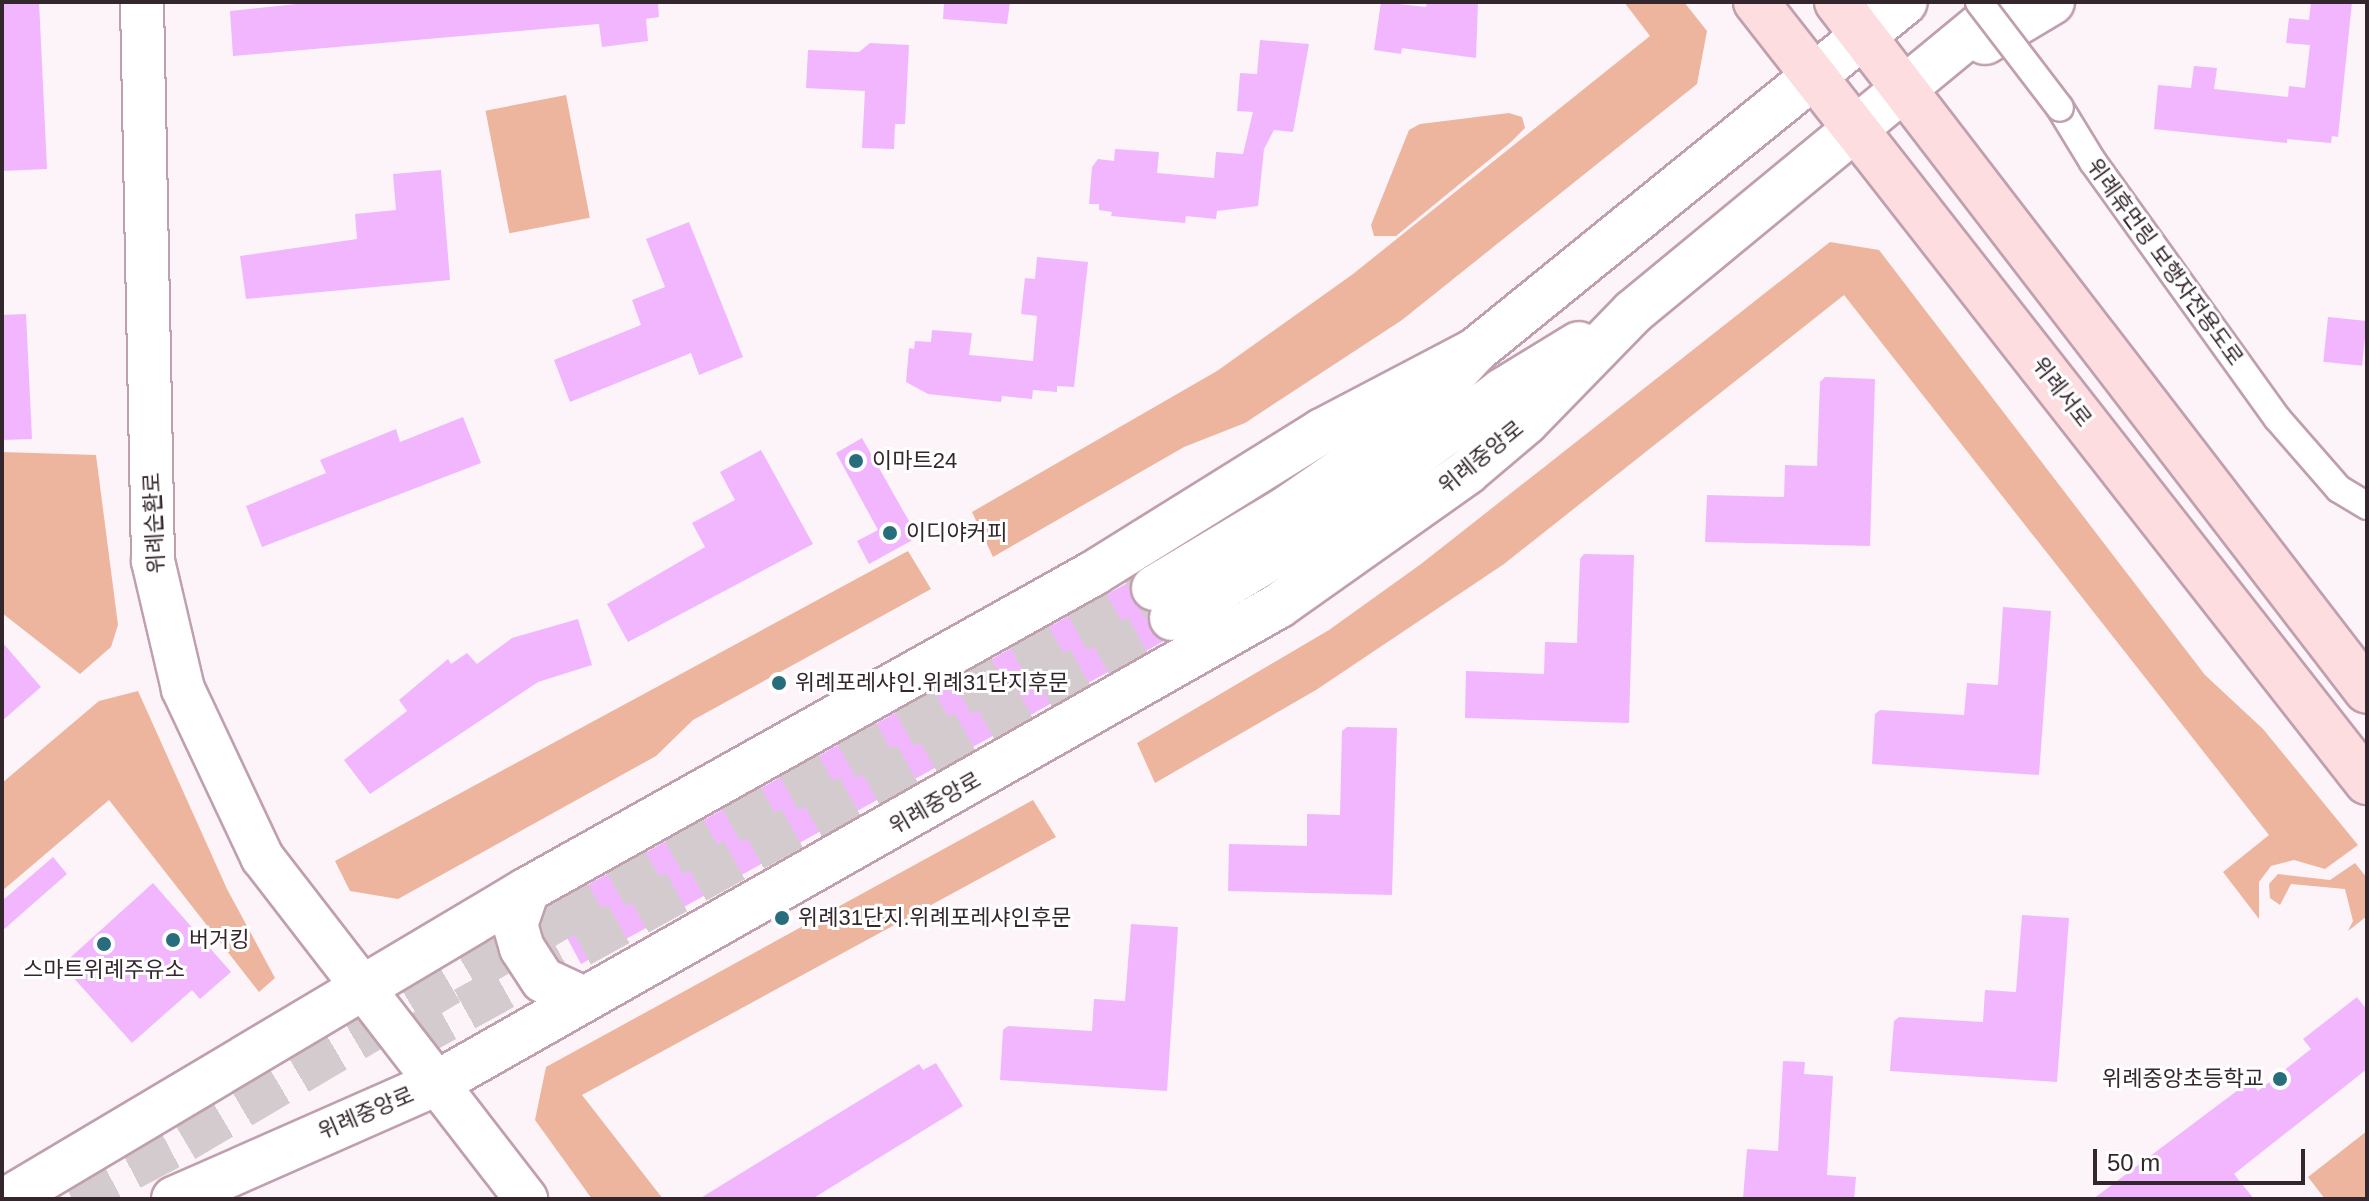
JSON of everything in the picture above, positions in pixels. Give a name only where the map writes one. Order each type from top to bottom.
[{"type":"main road","name":"위례서로","points":[[1756,2],[2367,782]]},
{"type":"main road","points":[[1837,2],[1906,87],[2367,691]]},
{"type":"main road","name":"위례중앙로","points":[[1633,312],[1502,391],[1305,537],[1163,603],[1286,509],[1393,435],[1476,350],[1816,78],[1905,2]]},
{"type":"main road","name":"위례중앙로","points":[[1864,36],[1927,2]]},
{"type":"main road","name":"위례중앙로","points":[[174,1199],[437,1083],[1278,606],[1467,472],[1526,422],[1633,312],[2009,2]]},
{"type":"main road","name":"위례중앙로","points":[[1906,87],[2052,2]]},
{"type":"main road","name":"위례중앙로","points":[[8,1199],[527,890],[1094,573],[1322,431],[1476,350]]},
{"type":"main road","points":[[527,890],[515,924],[522,948],[543,980],[584,999]]},
{"type":"street","name":"위례순환로","points":[[142,2],[153,561],[166,630],[189,704],[262,857],[362,991],[526,1199]]},
{"type":"street","name":"위례휴먼링 보행자전용도로","points":[[1979,2],[2060,108],[2093,162],[2277,418],[2339,489],[2367,506]]},
{"type":"shaded area","points":[[1624,2],[1684,2],[1707,31],[1697,84],[1402,320],[1245,423],[1184,447],[993,557],[972,512],[1217,371],[1353,274],[1650,36]]},
{"type":"shaded area","points":[[566,95],[590,218],[509,233],[486,111]]},
{"type":"shaded area","points":[[1509,113],[1522,117],[1525,128],[1511,142],[1396,236],[1374,236],[1371,225],[1409,130],[1420,124]]},
{"type":"shaded area","points":[[1830,242],[1879,250],[2205,675],[2263,729],[2358,845],[2325,869],[2294,860],[2271,866],[2259,882],[2259,919],[2223,872],[2269,835],[1844,295],[1504,564],[1316,690],[1155,783],[1137,743],[1329,630],[1421,564]]},
{"type":"shaded area","points":[[2,452],[96,455],[118,625],[111,647],[80,674],[2,613]]},
{"type":"shaded area","points":[[908,551],[931,589],[693,720],[656,756],[398,899],[350,891],[335,861]]},
{"type":"shaded area","points":[[138,691],[227,889],[275,978],[259,992],[109,800],[2,891],[2,783],[99,701]]},
{"type":"shaded area","points":[[1033,800],[1056,837],[582,1095],[663,1199],[592,1199],[535,1120],[546,1067]]},
{"type":"shaded area","points":[[2355,863],[2367,878],[2367,916],[2348,931],[2353,921],[2345,889],[2291,884],[2280,905],[2270,898],[2269,884],[2278,874],[2330,880]]},
{"type":"shaded area","points":[[2367,1131],[2367,1199],[2325,1199],[2308,1177]]},
{"type":"building","points":[[2,2],[39,2],[47,169],[2,171]]},
{"type":"building","points":[[315,2],[658,2],[659,17],[646,19],[648,41],[602,47],[599,24],[233,56],[230,11]]},
{"type":"building","points":[[944,2],[1010,2],[1007,24],[943,19]]},
{"type":"building","points":[[1381,2],[1426,7],[1427,2],[1478,2],[1476,58],[1402,48],[1401,54],[1374,50]]},
{"type":"building","points":[[2311,2],[2352,2],[2338,137],[2332,136],[2331,143],[2287,139],[2287,143],[2154,129],[2158,85],[2191,88],[2194,66],[2217,68],[2214,89],[2288,97],[2289,86],[2305,88],[2310,45],[2286,43],[2289,18],[2309,20]]},
{"type":"building","points":[[1260,40],[1309,44],[1293,132],[1274,130],[1264,149],[1258,206],[1217,211],[1216,219],[1186,216],[1185,223],[1111,216],[1112,212],[1099,210],[1099,204],[1089,204],[1092,167],[1098,159],[1114,161],[1115,149],[1159,152],[1157,173],[1214,178],[1216,152],[1243,154],[1253,112],[1237,111],[1240,73],[1257,74]]},
{"type":"building","points":[[870,43],[909,45],[905,124],[895,124],[894,149],[862,148],[865,91],[806,88],[808,50],[859,52]]},
{"type":"building","points":[[441,170],[450,280],[246,299],[240,256],[357,239],[355,214],[396,210],[393,174]]},
{"type":"building","points":[[689,222],[743,357],[699,375],[691,353],[570,402],[554,360],[641,325],[632,300],[665,287],[646,239]]},
{"type":"building","points":[[1037,257],[1088,262],[1074,387],[1057,386],[1057,392],[1033,390],[1032,399],[1002,396],[1001,402],[928,394],[906,382],[909,348],[914,349],[915,341],[931,342],[932,330],[972,333],[969,355],[1033,361],[1037,316],[1021,314],[1025,278],[1035,279]]},
{"type":"building","points":[[26,314],[32,439],[2,440],[2,315]]},
{"type":"building","points":[[2328,317],[2367,321],[2362,366],[2323,362]]},
{"type":"building","points":[[1825,377],[1875,379],[1870,546],[1705,542],[1707,495],[1784,497],[1785,465],[1817,466],[1820,382]]},
{"type":"building","points":[[463,417],[481,463],[262,547],[246,506],[326,473],[320,460],[396,429],[400,442]]},
{"type":"building","points":[[862,438],[918,537],[869,564],[857,541],[878,530],[836,453]]},
{"type":"building","points":[[761,450],[813,544],[628,642],[607,604],[705,547],[692,523],[735,500],[720,472]]},
{"type":"building","points":[[1584,554],[1634,555],[1629,723],[1465,718],[1466,671],[1544,674],[1545,642],[1577,643],[1580,559]]},
{"type":"building","points":[[1131,581],[1132,600],[1149,612],[1150,630],[1164,641],[581,964],[550,906]]},
{"type":"building","points":[[2003,607],[2051,611],[2039,775],[1872,764],[1875,714],[1880,710],[1964,715],[1967,683],[1998,685]]},
{"type":"building","points":[[578,619],[592,665],[538,682],[370,794],[344,760],[407,711],[399,700],[448,659],[451,664],[467,653],[477,664],[512,638]]},
{"type":"building","points":[[2,642],[41,687],[2,721]]},
{"type":"building","points":[[1347,727],[1397,728],[1392,895],[1228,891],[1229,844],[1307,846],[1307,814],[1340,815],[1342,731]]},
{"type":"building","points":[[53,857],[67,874],[2,931],[2,901]]},
{"type":"building","points":[[153,883],[231,972],[200,999],[192,990],[132,1043],[62,965]]},
{"type":"building","points":[[2022,915],[2069,918],[2057,1082],[1890,1071],[1894,1021],[1899,1017],[1983,1022],[1985,990],[2016,992]]},
{"type":"building","points":[[1131,924],[1178,927],[1167,1091],[1000,1080],[1003,1030],[1008,1026],[1092,1031],[1094,999],[1125,1001]]},
{"type":"building","points":[[2357,997],[2367,1010],[2367,1069],[2234,1174],[2254,1199],[2093,1199],[2250,1081],[2258,1091],[2311,1049],[2303,1039]]},
{"type":"building","points":[[1783,1061],[1805,1062],[1804,1074],[1833,1076],[1827,1175],[1856,1177],[1854,1199],[1743,1199],[1747,1149],[1778,1151]]},
{"type":"building","points":[[936,1063],[963,1106],[812,1199],[699,1199],[919,1064],[923,1070]]},
{"type":"tunnel","points":[[72,1199],[184,1140],[557,919],[1154,588]]},
{"type":"tunnel","points":[[407,1041],[1172,618]]},
{"type":"place","name":"이마트24","points":[[856,461]]},
{"type":"place","name":"이디야커피","points":[[890,533]]},
{"type":"place","name":"위례포레샤인.위례31단지후문","points":[[779,683]]},
{"type":"place","name":"위례31단지.위례포레샤인후문","points":[[782,918]]},
{"type":"place","name":"버거킹","points":[[173,940]]},
{"type":"place","name":"스마트위례주유소","points":[[104,944]]},
{"type":"place","name":"위례중앙초등학교","points":[[2280,1079]]}]
